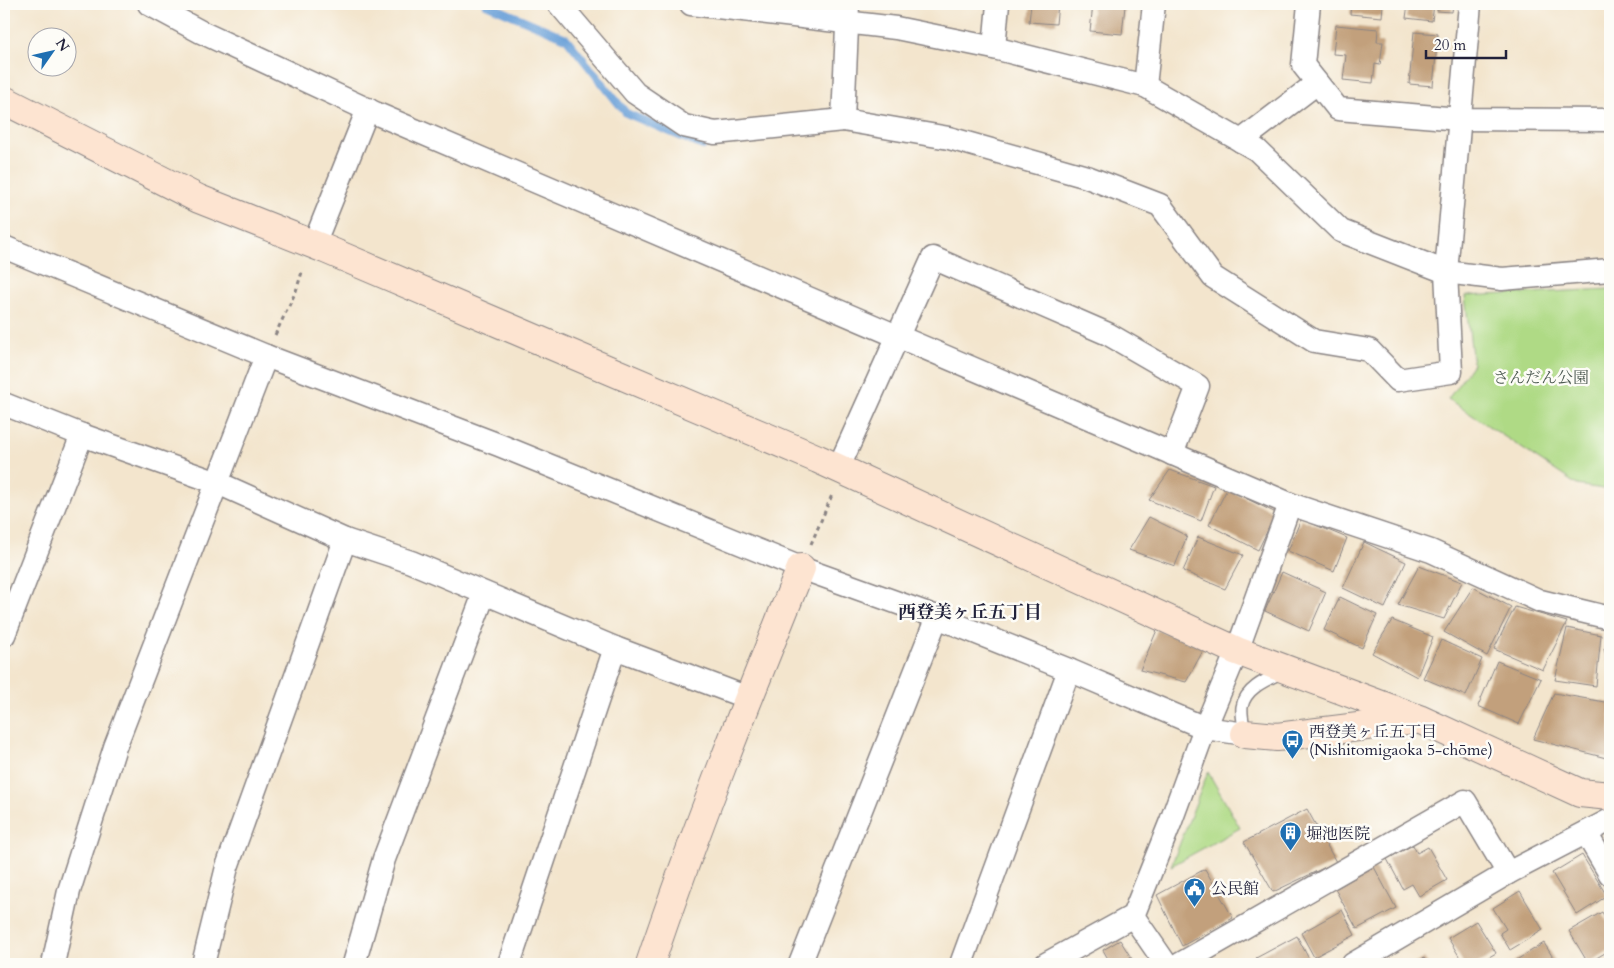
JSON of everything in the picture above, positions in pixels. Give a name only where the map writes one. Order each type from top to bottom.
[{"type":"street","points":[[150,4],[201,32],[368,109],[1290,504],[1431,551],[1540,601],[1610,618]]},
{"type":"street","points":[[558,4],[635,93],[684,126],[714,134],[843,120],[949,138],[1087,177],[1160,205],[1213,276],[1314,341],[1369,350],[1398,380],[1451,372],[1446,272],[1470,4]]},
{"type":"street","points":[[691,4],[847,13],[896,28],[994,48],[1145,86],[1257,150],[1341,231],[1446,272],[1502,280],[1610,270]]},
{"type":"street","points":[[994,48],[998,4]]},
{"type":"street","points":[[1145,86],[1154,4]]},
{"type":"street","points":[[1309,4],[1303,65],[1338,109],[1460,119],[1610,120]]},
{"type":"street","points":[[843,120],[847,13]]},
{"type":"street","points":[[1241,141],[1317,83]]},
{"type":"street","points":[[4,100],[308,255],[838,469],[1238,650],[1286,670],[1419,719],[1580,793],[1610,796]]},
{"type":"street","points":[[308,255],[368,109]]},
{"type":"street","points":[[4,247],[266,356],[499,445],[801,568],[937,617],[1069,670],[1204,728],[1277,737],[1419,719]]},
{"type":"street","points":[[838,469],[933,258],[1108,334],[1198,386],[1172,454]]},
{"type":"street","points":[[53,964],[70,891],[115,747],[266,356]]},
{"type":"street","points":[[4,404],[82,435],[218,482],[345,540],[411,562],[615,648],[748,698]]},
{"type":"street","points":[[4,635],[82,435]]},
{"type":"street","points":[[1046,964],[1133,916],[1171,820],[1204,728],[1238,650],[1290,504]]},
{"type":"street","points":[[202,964],[227,867],[345,540]]},
{"type":"street","points":[[650,964],[667,913],[748,698],[801,568]]},
{"type":"street","points":[[354,964],[384,859],[484,594]]},
{"type":"street","points":[[800,964],[937,617]]},
{"type":"street","points":[[509,964],[615,648]]},
{"type":"street","points":[[961,964],[1069,670]]},
{"type":"street","points":[[1180,964],[1465,801],[1508,873]]},
{"type":"street","points":[[1353,964],[1508,873],[1610,820]]},
{"type":"street","points":[[1586,833],[1610,874]]},
{"type":"street","points":[[1133,916],[1166,964]]},
{"type":"lane","points":[[1245,734],[1242,707],[1249,692],[1286,670]]},
{"type":"path","points":[[266,356],[296,291],[308,255]]},
{"type":"path","points":[[801,568],[827,507]]},
{"type":"green space","name":"さんだん公園","points":[[1610,289],[1610,490],[1577,485],[1448,399],[1473,364],[1465,296]]},
{"type":"green space","points":[[1208,772],[1240,828],[1171,866]]},
{"type":"building","points":[[1031,4],[1058,4],[1056,24],[1029,22]]},
{"type":"building","points":[[1093,4],[1125,6],[1122,34],[1090,31]]},
{"type":"building","points":[[1351,4],[1383,4],[1382,17],[1350,14]]},
{"type":"building","points":[[1408,4],[1434,4],[1432,21],[1406,18]]},
{"type":"building","points":[[1438,4],[1453,4],[1452,12],[1437,11]]},
{"type":"building","points":[[1336,25],[1378,29],[1377,42],[1383,42],[1380,65],[1375,64],[1373,83],[1343,80],[1346,55],[1333,54]]},
{"type":"building","points":[[1414,32],[1438,34],[1433,86],[1409,84]]},
{"type":"building","points":[[1170,470],[1214,486],[1201,521],[1149,500]]},
{"type":"building","points":[[1227,489],[1276,513],[1258,550],[1209,525]]},
{"type":"building","points":[[1149,517],[1187,536],[1175,566],[1129,550]]},
{"type":"building","points":[[1301,519],[1347,538],[1334,571],[1288,551]]},
{"type":"building","points":[[1198,537],[1243,555],[1225,589],[1183,571]]},
{"type":"building","points":[[1364,542],[1406,562],[1385,608],[1343,588]]},
{"type":"building","points":[[1419,566],[1462,582],[1444,619],[1398,605]]},
{"type":"building","points":[[1282,572],[1326,592],[1309,631],[1265,611]]},
{"type":"building","points":[[1473,587],[1511,607],[1487,656],[1444,632]]},
{"type":"building","points":[[1340,597],[1377,615],[1362,648],[1324,630]]},
{"type":"building","points":[[1515,607],[1567,622],[1543,670],[1494,649]]},
{"type":"building","points":[[1392,620],[1433,637],[1417,677],[1372,653]]},
{"type":"building","points":[[1567,628],[1601,635],[1596,686],[1555,680]]},
{"type":"building","points":[[1157,630],[1205,647],[1186,682],[1140,670]]},
{"type":"building","points":[[1441,640],[1482,659],[1466,696],[1423,678]]},
{"type":"building","points":[[1610,645],[1610,668],[1604,649]]},
{"type":"building","points":[[1497,661],[1541,679],[1519,724],[1478,706]]},
{"type":"building","points":[[1554,693],[1610,703],[1610,759],[1533,739]]},
{"type":"building","name":"堀池医院","points":[[1307,809],[1336,862],[1273,892],[1244,842]]},
{"type":"building","points":[[1413,845],[1417,853],[1428,847],[1447,880],[1419,896],[1412,884],[1403,889],[1387,859]]},
{"type":"building","points":[[1582,855],[1607,896],[1577,915],[1552,873]]},
{"type":"building","points":[[1374,867],[1396,908],[1357,929],[1335,889]]},
{"type":"building","name":"公民館","points":[[1205,869],[1233,918],[1182,946],[1157,895]]},
{"type":"building","points":[[1520,891],[1543,930],[1510,950],[1500,933],[1506,929],[1493,908]]},
{"type":"building","points":[[1342,910],[1355,935],[1314,957],[1301,933]]},
{"type":"building","points":[[1602,912],[1610,926],[1610,950],[1588,963],[1569,931]]},
{"type":"building","points":[[1476,921],[1496,953],[1477,964],[1464,964],[1448,938]]},
{"type":"building","points":[[1297,936],[1309,959],[1299,964],[1259,964],[1256,958]]},
{"type":"building","points":[[1120,940],[1135,964],[1111,964],[1103,950]]},
{"type":"building","points":[[1544,943],[1557,964],[1514,964],[1513,962]]},
{"type":"building","points":[[1424,958],[1428,964],[1414,964]]},
{"type":"waterway","points":[[486,4],[566,38],[626,113],[703,146]]},
{"type":"place","name":"西登美ヶ丘五丁目 (Nishitomigaoka 5-chōme)","points":[[1293,759]]},
{"type":"place","name":"堀池医院","points":[[1290,852]]},
{"type":"place","name":"公民館","points":[[1195,907]]},
{"type":"district","name":"西登美ヶ丘五丁目","points":[[970,612]]}]
